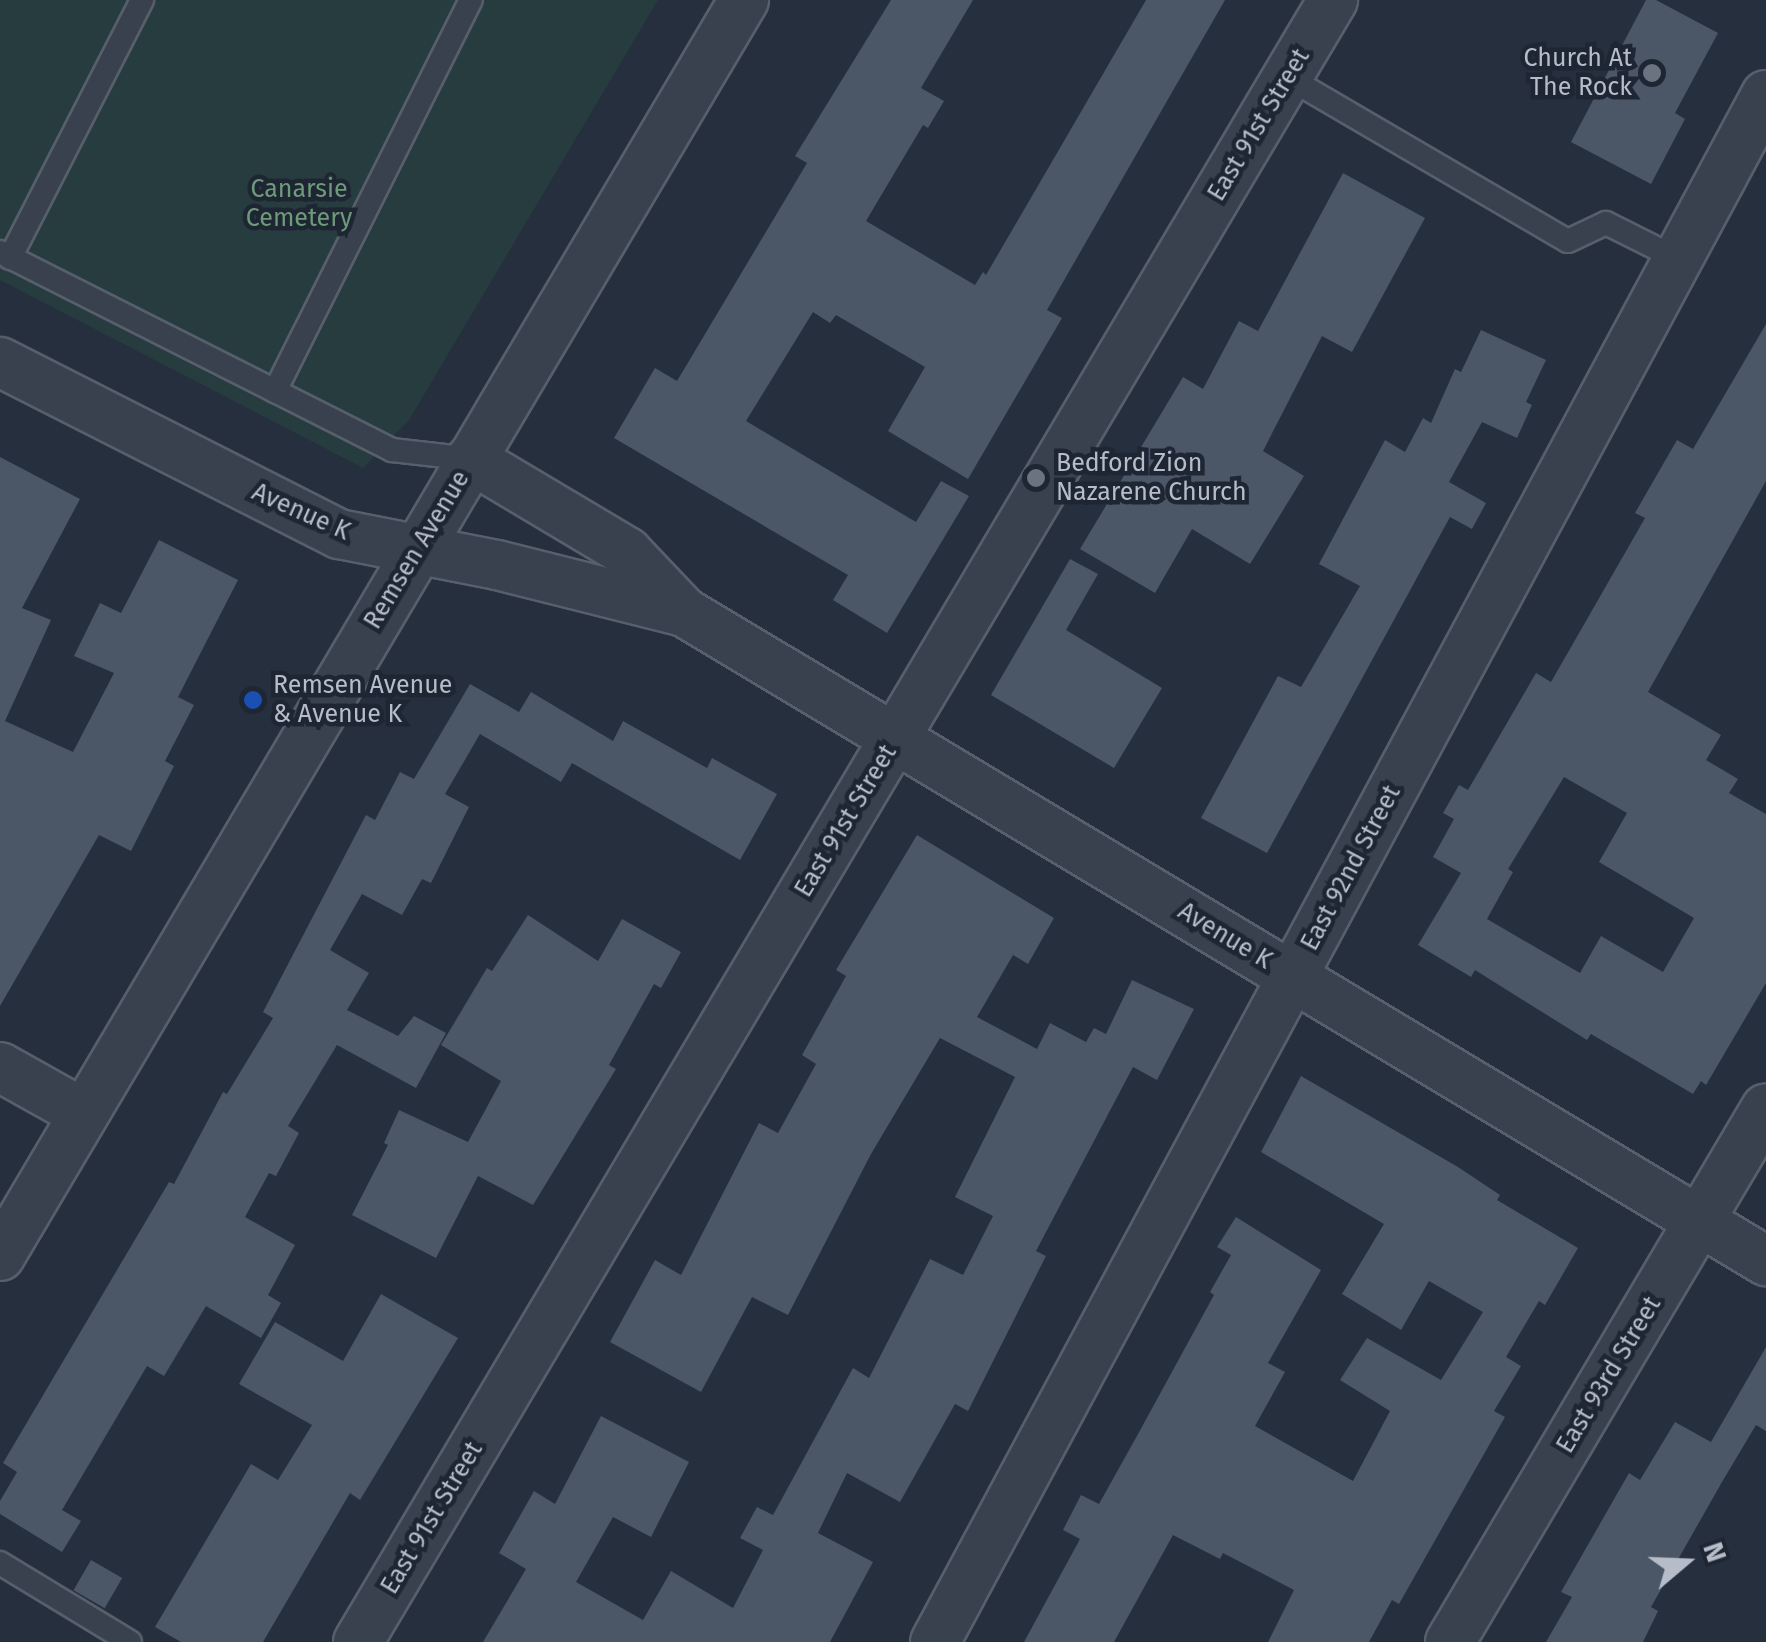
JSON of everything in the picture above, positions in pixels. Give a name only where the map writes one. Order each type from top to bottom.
[{"type":"street","name":"Remsen Avenue","points":[[0,1256],[744,0]]},
{"type":"street","name":"East 91st Street","points":[[358,1642],[1333,0]]},
{"type":"street","name":"East 92nd Street","points":[[934,1642],[1766,94]]},
{"type":"street","name":"Avenue K","points":[[0,362],[339,534],[684,612]]},
{"type":"street","name":"Avenue K","points":[[470,459],[627,552],[684,612],[1766,1261]]},
{"type":"street","points":[[0,1067],[84,1114]]},
{"type":"street","name":"East 93rd Street","points":[[1450,1642],[1766,1108]]},
{"type":"lane","points":[[142,0],[5,255],[392,450],[470,459]]},
{"type":"lane","points":[[275,391],[470,0]]},
{"type":"lane","points":[[1288,77],[1568,242],[1606,224],[1678,258]]},
{"type":"lane","points":[[0,1563],[130,1642]]},
{"type":"green space","name":"Canarsie Cemetery","points":[[0,0],[658,0],[409,420],[363,468],[0,280]]},
{"type":"building","points":[[891,0],[973,0],[921,88],[944,101],[928,128],[923,125],[866,221],[975,285],[983,272],[986,275],[1146,0],[1225,0],[1047,310],[1062,318],[968,479],[888,431],[925,367],[836,315],[830,323],[813,312],[746,421],[916,522],[941,481],[969,496],[887,633],[833,600],[848,575],[614,438],[655,368],[677,381],[807,163],[795,156]]},
{"type":"building","name":"Church At The Rock","points":[[1646,0],[1656,0],[1718,33],[1675,113],[1685,119],[1651,184],[1571,142]]},
{"type":"building","points":[[1343,173],[1425,218],[1352,352],[1322,336],[1263,451],[1304,476],[1250,564],[1192,529],[1155,593],[1080,549],[1183,377],[1203,389],[1239,321],[1258,331]]},
{"type":"building","points":[[1766,324],[1766,481],[1648,692],[1721,735],[1706,760],[1738,779],[1729,793],[1766,814],[1766,983],[1706,1085],[1701,1081],[1693,1094],[1591,1034],[1587,1040],[1475,970],[1471,977],[1418,945],[1461,873],[1433,857],[1454,819],[1443,813],[1459,785],[1468,790],[1536,673],[1551,682],[1645,518],[1635,513],[1677,440],[1693,449]],"holes":[[[1564,777],[1627,813],[1599,862],[1694,918],[1663,972],[1601,936],[1580,973],[1487,919],[1513,872],[1508,869]]]},
{"type":"building","points":[[1481,330],[1546,360],[1526,402],[1532,405],[1517,438],[1482,422],[1449,482],[1486,503],[1472,529],[1450,517],[1267,853],[1201,818],[1278,676],[1301,687],[1360,586],[1319,564],[1385,440],[1405,452],[1423,418],[1431,423],[1455,369],[1461,372]]},
{"type":"building","points":[[0,457],[80,499],[22,608],[51,620],[5,721],[73,752],[114,673],[74,656],[100,603],[121,613],[159,540],[238,580],[178,697],[194,705],[165,761],[174,766],[131,851],[99,835],[0,1006]]},
{"type":"building","points":[[1070,559],[1098,574],[1066,630],[1162,688],[1114,768],[991,695]]},
{"type":"building","points":[[470,684],[519,712],[531,692],[613,741],[623,721],[707,768],[712,758],[777,794],[740,860],[572,763],[561,782],[480,734],[445,794],[469,807],[431,883],[422,879],[402,915],[362,894],[330,950],[369,973],[347,1010],[398,1036],[414,1016],[446,1033],[416,1088],[337,1045],[288,1126],[299,1133],[276,1176],[269,1173],[245,1217],[295,1245],[268,1295],[281,1303],[261,1338],[206,1306],[164,1376],[147,1366],[62,1510],[81,1521],[62,1552],[0,1514],[0,1501],[17,1472],[3,1463],[169,1182],[174,1184],[223,1092],[227,1094],[273,1018],[263,1012],[366,815],[375,820],[400,772],[414,779]]},
{"type":"building","points":[[917,835],[1054,918],[1028,964],[1013,955],[977,1017],[1037,1049],[1050,1023],[1086,1042],[1094,1028],[1106,1034],[1132,980],[1194,1009],[1157,1080],[1133,1067],[1036,1251],[1046,1256],[968,1411],[955,1404],[900,1502],[847,1473],[818,1533],[873,1562],[830,1642],[483,1642],[526,1569],[499,1553],[534,1491],[555,1504],[601,1416],[689,1462],[651,1537],[613,1517],[576,1582],[643,1620],[671,1571],[733,1608],[763,1550],[740,1538],[757,1507],[773,1515],[853,1368],[869,1378],[930,1259],[963,1275],[993,1216],[955,1197],[1015,1077],[940,1038],[871,1154],[788,1315],[752,1297],[701,1392],[610,1342],[655,1260],[681,1275],[759,1123],[778,1133],[816,1064],[802,1055],[846,976],[836,970]]},
{"type":"building","points":[[528,915],[598,961],[622,919],[681,952],[661,988],[654,984],[609,1065],[616,1069],[533,1205],[478,1176],[436,1258],[352,1215],[388,1145],[384,1143],[399,1110],[468,1142],[501,1081],[441,1045],[487,968],[492,971]]},
{"type":"building","points":[[1301,1076],[1458,1167],[1500,1195],[1497,1200],[1578,1248],[1545,1305],[1539,1301],[1506,1357],[1521,1366],[1494,1411],[1505,1417],[1399,1604],[1392,1600],[1369,1642],[1268,1642],[1294,1590],[1223,1553],[1220,1559],[1173,1535],[1114,1642],[1024,1642],[1080,1539],[1063,1530],[1081,1495],[1099,1504],[1214,1295],[1210,1292],[1231,1255],[1217,1247],[1236,1217],[1321,1270],[1268,1363],[1285,1372],[1255,1426],[1353,1481],[1390,1411],[1340,1380],[1367,1338],[1441,1380],[1483,1312],[1429,1281],[1401,1330],[1342,1294],[1384,1224],[1261,1152]]},
{"type":"building","points":[[381,1294],[458,1338],[360,1500],[350,1493],[263,1642],[181,1642],[155,1627],[251,1464],[278,1480],[312,1425],[239,1384],[275,1322],[343,1361]]},
{"type":"building","points":[[1766,1347],[1766,1431],[1756,1425],[1722,1482],[1651,1607],[1658,1611],[1643,1642],[1546,1642],[1572,1597],[1561,1592],[1629,1473],[1640,1480],[1675,1422],[1711,1442]]},
{"type":"building","points":[[91,1560],[122,1578],[105,1608],[74,1590]]},
{"type":"place","name":"Church At The Rock","points":[[1652,73]]},
{"type":"place","name":"Bedford Zion Nazarene Church","points":[[1036,478]]},
{"type":"place","name":"Remsen Avenue & Avenue K","points":[[253,700]]}]
